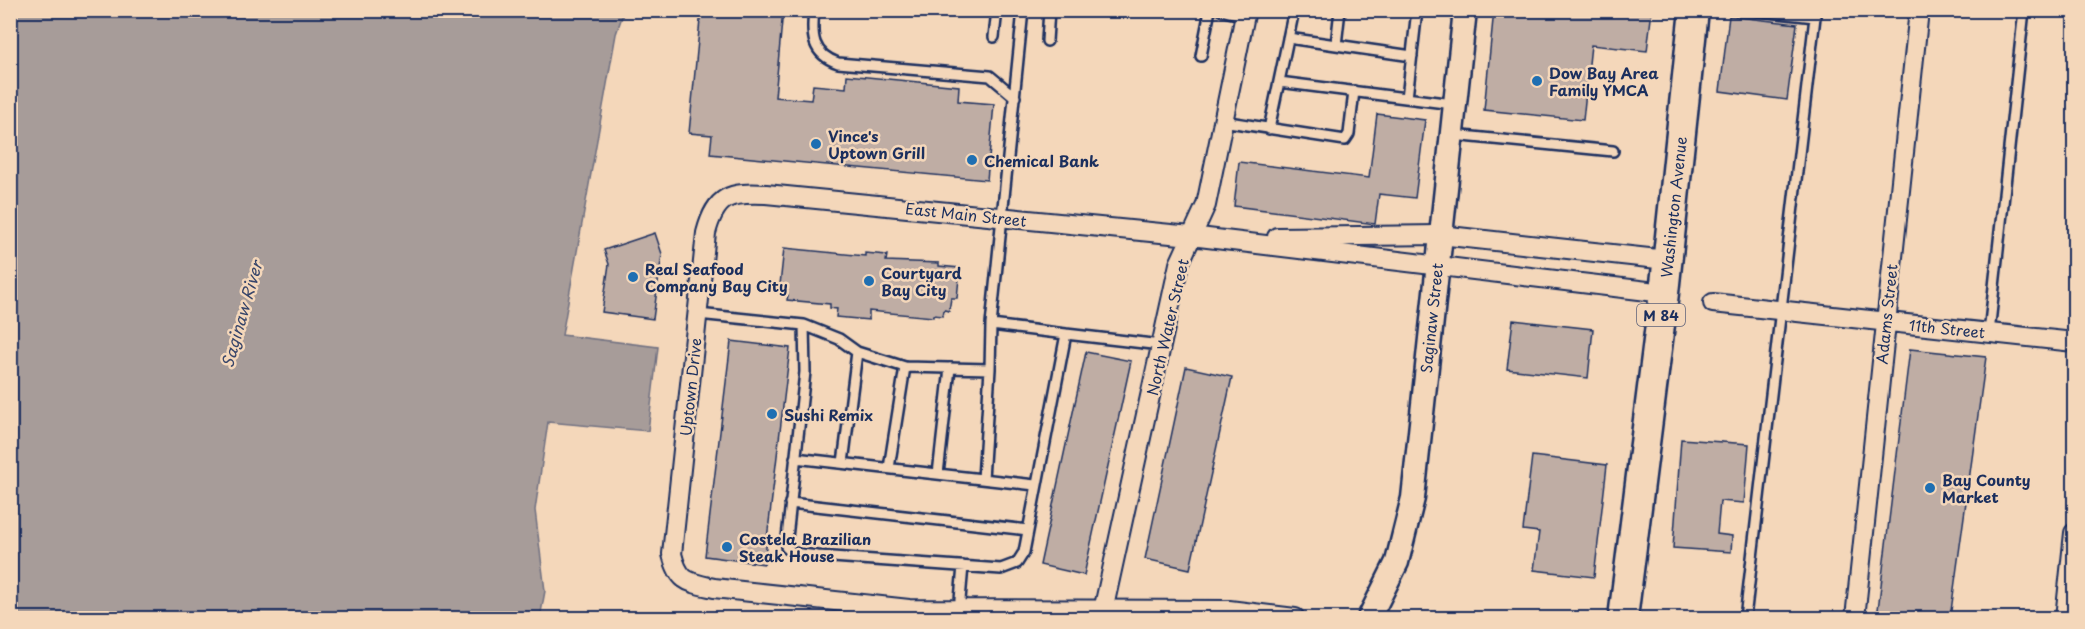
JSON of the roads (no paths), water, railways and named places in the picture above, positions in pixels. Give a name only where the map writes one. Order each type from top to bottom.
[{"type":"main road","name":"Washington Avenue","points":[[1623,618],[1664,293],[1694,10]]},
{"type":"street","name":"Saginaw Street","points":[[1369,618],[1396,562],[1413,498],[1436,267],[1466,10]]},
{"type":"street","name":"Adams Street","points":[[1854,618],[1919,10]]},
{"type":"street","name":"North Water Street","points":[[1103,611],[1179,264],[1206,205],[1221,121],[1245,13]]},
{"type":"street","name":"East Main Street","points":[[719,203],[742,193],[1191,236],[1405,261],[1436,267]]},
{"type":"street","name":"Uptown Drive","points":[[719,203],[711,215],[706,233],[672,554],[677,573],[689,583],[714,588],[909,609],[959,610]]},
{"type":"street","name":"East Main Street","points":[[1216,239],[1404,233],[1667,260]]},
{"type":"street","points":[[1436,267],[1664,293]]},
{"type":"street","name":"11th Street","points":[[1713,303],[2074,342]]},
{"type":"street","points":[[2066,618],[2074,533]]},
{"type":"street","points":[[959,610],[1030,615],[1103,611],[1229,610],[1295,618]]},
{"type":"lane","points":[[813,10],[813,35],[817,49],[825,58],[838,63],[990,76],[1015,98]]},
{"type":"lane","points":[[994,37],[997,10]]},
{"type":"lane","points":[[983,479],[991,325],[1023,10]]},
{"type":"lane","points":[[1047,41],[1049,10]]},
{"type":"lane","points":[[1201,56],[1210,10]]},
{"type":"lane","points":[[1221,10],[1245,13]]},
{"type":"lane","points":[[1269,129],[1294,10]]},
{"type":"lane","points":[[1335,45],[1340,10]]},
{"type":"lane","points":[[1407,98],[1417,10]]},
{"type":"lane","points":[[1745,618],[1815,17],[1749,10]]},
{"type":"lane","points":[[1989,333],[2024,10]]},
{"type":"lane","points":[[1288,38],[1412,56]]},
{"type":"lane","points":[[1279,82],[1456,105]]},
{"type":"lane","points":[[1221,121],[1345,140],[1349,134],[1354,92]]},
{"type":"lane","points":[[1453,135],[1613,151]]},
{"type":"lane","points":[[698,314],[804,325],[838,339],[857,352],[904,367],[990,369]]},
{"type":"lane","points":[[804,325],[805,372],[786,547],[793,553],[1001,569],[1017,563],[1024,552],[1035,485],[1066,333]]},
{"type":"lane","points":[[991,325],[1161,345]]},
{"type":"lane","points":[[843,463],[857,352]]},
{"type":"lane","points":[[890,468],[904,367]]},
{"type":"lane","points":[[938,474],[950,368]]},
{"type":"lane","points":[[795,458],[1035,485]]},
{"type":"lane","points":[[790,503],[1028,530]]},
{"type":"lane","points":[[959,610],[963,566]]},
{"type":"water","name":"Saginaw River","points":[[10,11],[624,11],[616,34],[562,335],[658,347],[648,431],[548,422],[535,510],[545,591],[540,618],[11,618]]},
{"type":"place","name":"Dow Bay Area Family YMCA","points":[[1537,81]]},
{"type":"place","name":"Vince's Uptown Grill","points":[[816,144]]},
{"type":"place","name":"Chemical Bank","points":[[972,160]]},
{"type":"place","name":"Real Seafood Company Bay City","points":[[633,277]]},
{"type":"place","name":"Courtyard Bay City","points":[[869,281]]},
{"type":"place","name":"Sushi Remix","points":[[772,414]]},
{"type":"place","name":"Bay County Market","points":[[1930,488]]},
{"type":"place","name":"Costela Brazilian Steak House","points":[[727,547]]}]
